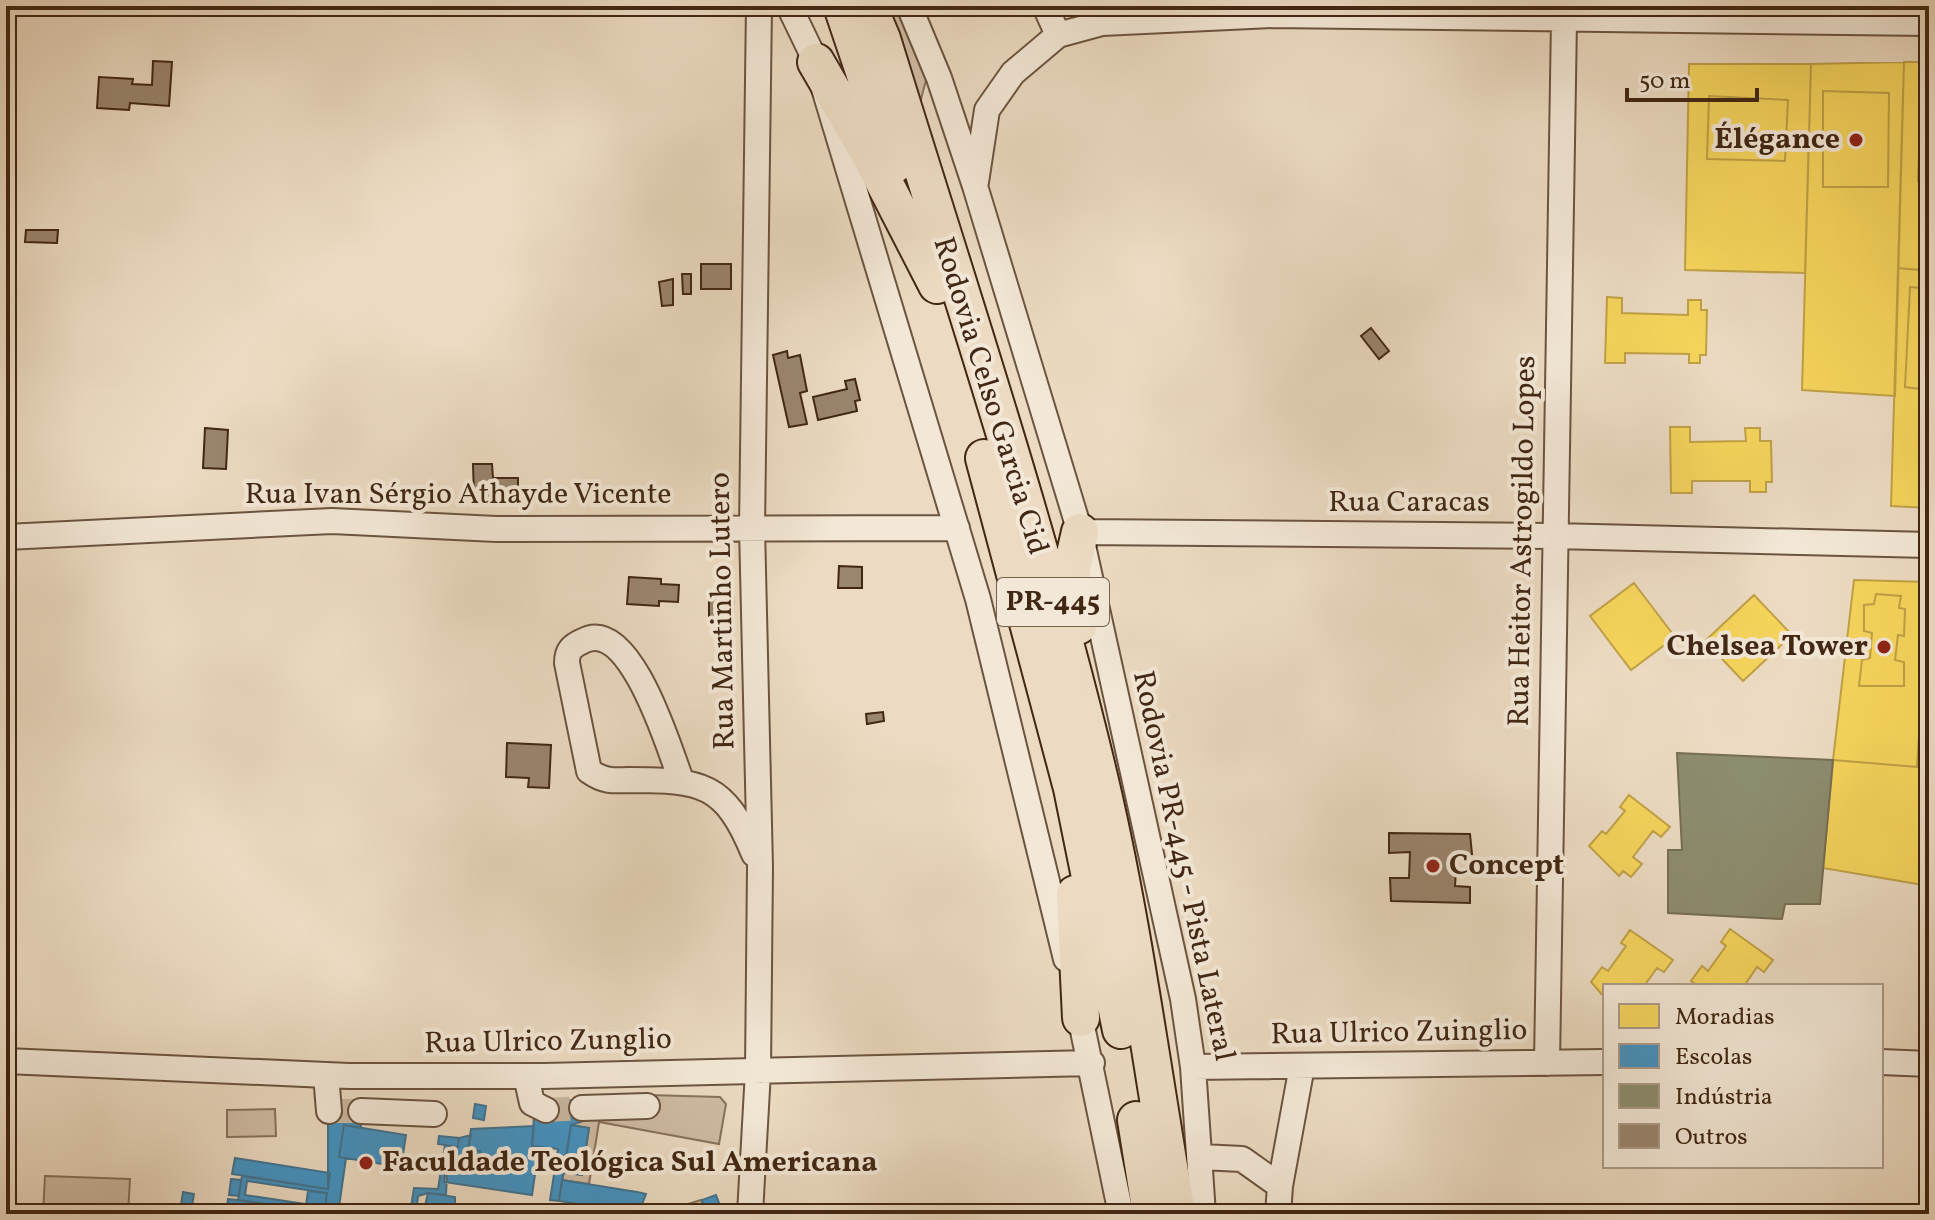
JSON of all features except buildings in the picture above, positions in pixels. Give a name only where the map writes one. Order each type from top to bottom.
[{"type":"highway","name":"Rodovia Celso Garcia Cid","points":[[842,6],[937,285],[1084,777],[1152,1069],[1177,1214]]},
{"type":"highway","name":"Rodovia Celso Garcia Cid","points":[[868,6],[882,39],[1060,626],[1151,1214]]},
{"type":"highway","points":[[816,62],[869,153],[937,285]]},
{"type":"highway","points":[[1080,532],[1071,572],[1084,777],[1081,1018]]},
{"type":"highway","points":[[1152,1069],[1193,1214]]},
{"type":"street","name":"Rua Martinho Lutero","points":[[750,1214],[758,1071],[760,867],[752,528],[759,6]]},
{"type":"street","name":"PR-445","points":[[789,6],[816,62],[978,599],[1081,1018]]},
{"type":"street","name":"Rodovia Celso Garcia Cid","points":[[909,6],[939,78],[975,186],[1080,532],[1090,580]]},
{"type":"street","points":[[1045,6],[1058,35]]},
{"type":"street","points":[[975,186],[987,110],[1013,73],[1058,35],[1102,23],[1274,11],[1564,20],[1808,14],[1929,23]]},
{"type":"street","name":"Rua Heitor Astrogildo Lopes","points":[[1547,1063],[1564,20]]},
{"type":"street","name":"Rua Ivan Sérgio Athayde Vicente","points":[[6,537],[332,521],[496,529],[957,528]]},
{"type":"street","name":"Rua Caracas","points":[[1080,532],[1554,536],[1929,545]]},
{"type":"street","name":"Rodovia PR-445 - Pista Lateral","points":[[1090,580],[1183,999],[1193,1067],[1203,1214]]},
{"type":"street","points":[[681,780],[648,693],[614,644],[604,637],[593,636],[573,646],[567,654],[567,663],[589,771],[602,781],[681,780],[711,791],[739,817],[760,867]]},
{"type":"street","points":[[1081,1018],[1121,1214]]},
{"type":"street","name":"Rua Ulrico Zunglio","points":[[6,1061],[326,1075],[429,1076],[1092,1063]]},
{"type":"street","name":"Rua Ulrico Zuinglio","points":[[1193,1067],[1603,1062]]},
{"type":"street","points":[[1883,1062],[1929,1064]]},
{"type":"street","points":[[1278,1214],[1280,1186],[1302,1066]]},
{"type":"street","points":[[611,1108],[612,1092],[633,1074]]},
{"type":"street","points":[[326,1075],[329,1111]]},
{"type":"street","points":[[402,1110],[409,1090],[429,1076]]},
{"type":"street","points":[[526,1076],[532,1103],[546,1110]]},
{"type":"street","points":[[582,1108],[647,1106]]},
{"type":"street","points":[[361,1111],[402,1110],[434,1114]]},
{"type":"street","points":[[1201,1157],[1242,1159],[1280,1186]]},
{"type":"shaded area","points":[[871,6],[897,6],[926,80],[920,103]]},
{"type":"shaded area","points":[[648,1095],[720,1097],[726,1104],[719,1144],[599,1122],[589,1184],[562,1180],[564,1172],[582,1175],[589,1128],[571,1125]]},
{"type":"shaded area","points":[[275,1109],[276,1136],[227,1137],[227,1110]]},
{"type":"shaded area","points":[[45,1176],[130,1179],[128,1214],[43,1214]]},
{"type":"shaded area","points":[[701,1200],[704,1206],[683,1214],[640,1210],[642,1204],[672,1209]]},
{"type":"tunnel","points":[[546,1110],[582,1108]]},
{"type":"tunnel","points":[[329,1111],[361,1111]]},
{"type":"place","name":"Élégance","points":[[1856,140]]},
{"type":"place","name":"Chelsea Tower","points":[[1884,647]]},
{"type":"place","name":"Concept","points":[[1433,866]]},
{"type":"place","name":"Faculdade Teológica Sul Americana","points":[[366,1163]]}]
